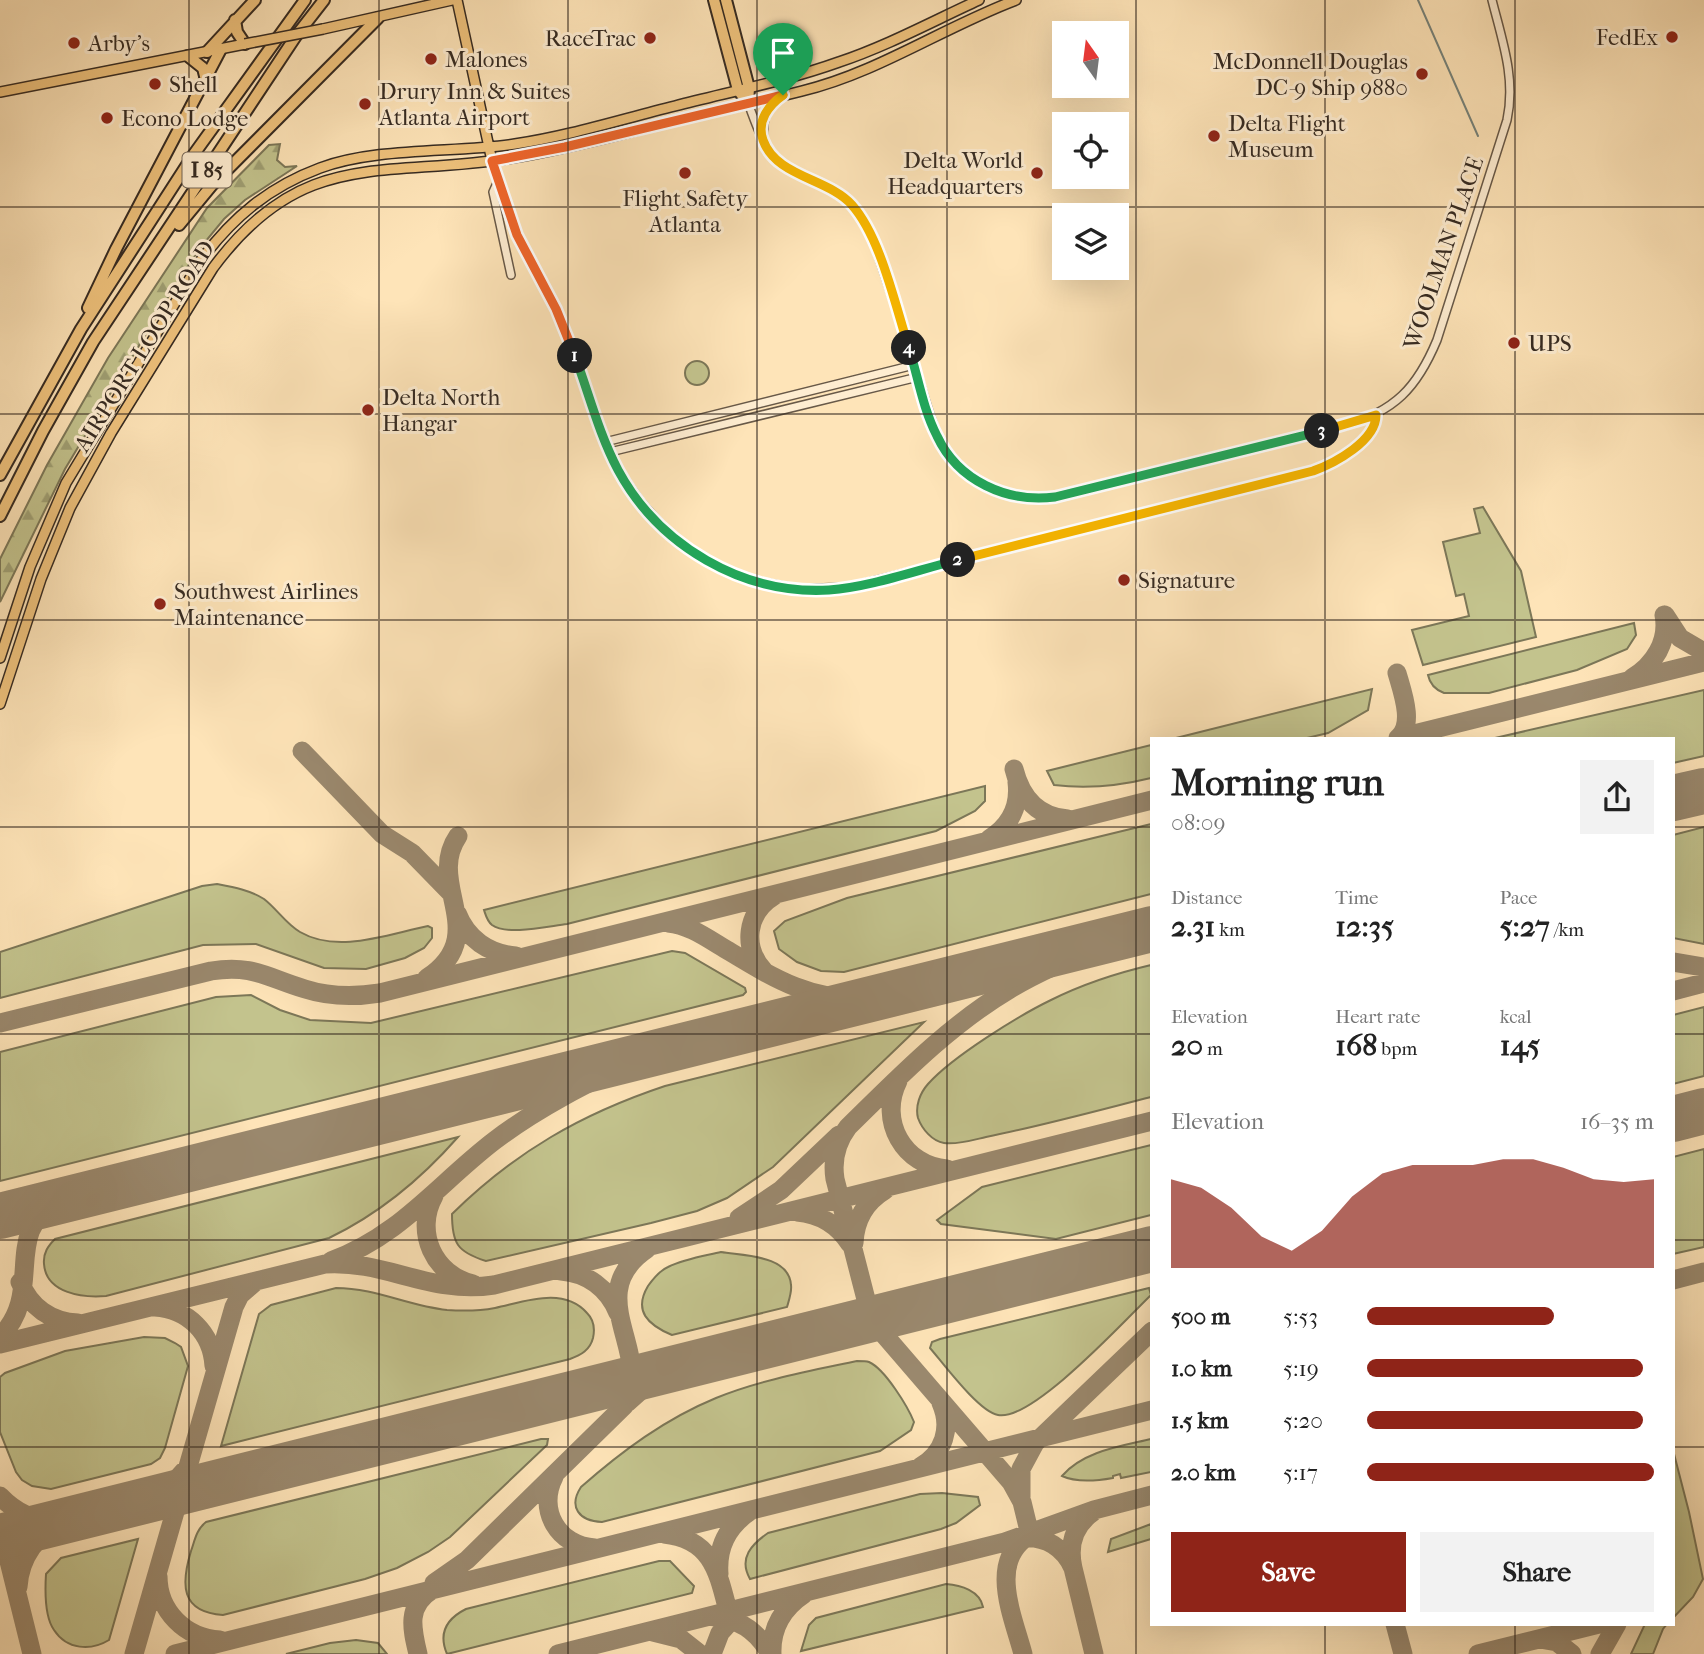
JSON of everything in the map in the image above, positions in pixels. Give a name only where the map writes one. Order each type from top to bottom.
[{"type":"highway","points":[[207,52],[255,0]]},
{"type":"highway","name":"I 85","points":[[0,475],[81,329],[194,154],[304,0]]},
{"type":"highway","name":"I 85","points":[[0,516],[43,431],[93,342],[296,36],[324,0]]},
{"type":"highway","points":[[714,0],[748,103]]},
{"type":"highway","points":[[726,0],[744,89]]},
{"type":"highway","points":[[93,342],[111,327],[162,246],[184,217],[378,18]]},
{"type":"highway","points":[[235,20],[237,32],[245,44]]},
{"type":"highway","points":[[81,329],[89,305],[116,249],[221,49]]},
{"type":"highway","points":[[188,55],[203,68],[206,80]]},
{"type":"main road","points":[[0,92],[378,18],[455,0],[492,161]]},
{"type":"main road","name":"AIRPORT LOOP ROAD","points":[[0,658],[27,575],[66,483],[105,416],[201,260],[220,235],[242,213],[285,183],[324,166],[366,157],[515,144],[744,89],[840,62],[979,0]]},
{"type":"main road","name":"AIRPORT LOOP ROAD","points":[[0,704],[41,579],[70,508],[111,433],[230,244],[251,223],[275,205],[301,190],[350,173],[492,161],[565,147],[836,81],[1016,0]]},
{"type":"main road","points":[[762,139],[767,108],[783,95]]},
{"type":"street","name":"WOOLMAN PLACE","points":[[762,139],[776,159],[839,194],[864,221],[873,240],[929,418],[943,448],[963,472],[993,489],[1011,495],[1041,499],[1055,497],[1344,426],[1376,415],[1404,395],[1418,379],[1429,359],[1507,120],[1510,77],[1492,0]]},
{"type":"street","points":[[748,103],[762,139]]},
{"type":"street","points":[[492,161],[517,235],[556,309],[605,442],[628,486],[672,537],[700,557],[741,578],[797,589],[829,590],[849,587],[1313,471],[1340,459],[1356,447],[1374,425],[1376,415]]},
{"type":"street","points":[[498,181],[493,192],[512,275]]},
{"type":"street","points":[[605,442],[914,365]]},
{"type":"street","points":[[610,452],[918,377]]},
{"type":"street","points":[[810,391],[813,402]]},
{"type":"street","points":[[738,410],[740,420]]},
{"type":"street","points":[[680,424],[682,435]]},
{"type":"green space","points":[[280,144],[277,160],[285,167],[297,166],[245,200],[224,219],[200,248],[65,469],[0,602],[0,559],[47,465],[108,358],[207,208],[269,145]]},
{"type":"green space","points":[[697,361],[708,368],[709,373],[702,384],[697,385],[686,378],[685,373],[692,362]]},
{"type":"green space","points":[[1483,507],[1521,571],[1536,637],[1423,665],[1412,630],[1469,616],[1464,594],[1456,596],[1443,542],[1480,533],[1474,509]]},
{"type":"green space","points":[[1634,623],[1636,635],[1627,649],[1577,670],[1489,693],[1444,693],[1434,687],[1428,675]]},
{"type":"green space","points":[[1372,689],[1368,710],[1328,733],[1311,737],[1180,737]]},
{"type":"green space","points":[[1704,690],[1704,756],[1675,763],[1675,737],[1499,737]]},
{"type":"green space","points":[[1150,745],[1150,778],[1079,787],[1054,785],[1047,771]]},
{"type":"green space","points":[[985,786],[985,801],[975,811],[936,831],[567,924],[508,930],[492,925],[484,910]]},
{"type":"green space","points":[[1150,824],[1150,894],[844,972],[821,971],[797,962],[779,949],[774,931],[785,921],[847,898]]},
{"type":"green space","points":[[1704,827],[1704,944],[1675,938],[1675,834]]},
{"type":"green space","points":[[217,884],[259,896],[295,929],[315,938],[347,942],[428,926],[432,928],[432,938],[424,948],[405,958],[366,969],[324,968],[256,944],[203,945],[0,998],[0,952],[202,886]]},
{"type":"green space","points":[[672,951],[685,953],[745,988],[746,992],[743,995],[0,1181],[0,1052],[216,997],[251,995],[280,1010],[310,1020],[371,1023]]},
{"type":"green space","points":[[1150,965],[1150,1097],[960,1143],[940,1142],[925,1130],[918,1118],[918,1104],[923,1091],[939,1073],[986,1038],[1037,1007],[1063,994]]},
{"type":"green space","points":[[1704,1007],[1704,1076],[1675,1083],[1675,1014]]},
{"type":"green space","points":[[924,1022],[773,1167],[727,1198],[697,1211],[486,1261],[462,1250],[455,1239],[452,1214],[476,1192],[551,1137],[605,1109],[665,1086]]},
{"type":"green space","points":[[458,1137],[430,1167],[399,1194],[365,1218],[329,1238],[106,1296],[67,1292],[51,1282],[46,1274],[44,1256],[55,1239]]},
{"type":"green space","points":[[1150,1145],[1150,1215],[1056,1239],[941,1224],[937,1220],[982,1187]]},
{"type":"green space","points":[[1704,1149],[1704,1247],[1675,1254],[1675,1156]]},
{"type":"green space","points":[[721,1252],[753,1256],[774,1262],[782,1268],[791,1285],[787,1307],[672,1335],[650,1322],[645,1316],[642,1303],[648,1286],[657,1275],[665,1268],[681,1262]]},
{"type":"green space","points":[[336,1288],[365,1291],[419,1305],[453,1310],[489,1309],[543,1298],[567,1300],[589,1316],[593,1325],[593,1338],[585,1352],[570,1359],[221,1446],[259,1314],[271,1305]]},
{"type":"green space","points":[[1149,1288],[1150,1292],[1150,1296],[1078,1367],[1033,1403],[1013,1413],[998,1415],[990,1412],[962,1386],[930,1348],[932,1342]]},
{"type":"green space","points":[[144,1337],[165,1338],[175,1343],[181,1347],[188,1366],[160,1458],[151,1464],[51,1489],[32,1486],[22,1480],[16,1472],[0,1432],[0,1377],[65,1351]]},
{"type":"green space","points":[[857,1361],[869,1362],[882,1372],[914,1422],[911,1430],[880,1451],[602,1522],[587,1519],[578,1512],[576,1501],[581,1487],[628,1449],[697,1406],[785,1376]]},
{"type":"green space","points":[[548,1439],[547,1445],[450,1537],[397,1568],[365,1579],[223,1615],[198,1608],[187,1594],[185,1585],[188,1563],[196,1535],[206,1522]]},
{"type":"green space","points":[[1150,1439],[1150,1472],[1121,1478],[1120,1474],[1113,1478],[1093,1481],[1062,1476],[1092,1455]]},
{"type":"green space","points":[[1675,1458],[1703,1579],[1693,1597],[1675,1616]]},
{"type":"green space","points":[[942,1493],[978,1497],[980,1505],[956,1523],[941,1529],[750,1579],[745,1564],[748,1552],[768,1533],[920,1494]]},
{"type":"green space","points":[[1150,1524],[1150,1539],[1108,1552],[1111,1539]]},
{"type":"green space","points":[[138,1539],[109,1640],[95,1646],[80,1647],[59,1637],[48,1618],[46,1574],[61,1558]]},
{"type":"green space","points":[[659,1561],[670,1561],[694,1586],[692,1593],[447,1654],[443,1640],[446,1627],[453,1617],[466,1609]]},
{"type":"green space","points":[[946,1584],[974,1593],[983,1607],[801,1651],[809,1625],[816,1618]]},
{"type":"green space","points":[[1644,1626],[1665,1626],[1653,1654],[1631,1654]]},
{"type":"green space","points":[[356,1640],[378,1643],[387,1654],[286,1654],[330,1643]]},
{"type":"waterway","points":[[1418,0],[1478,136]]},
{"type":"taxiway","points":[[1632,678],[1647,666],[1658,651],[1664,634],[1664,615]]},
{"type":"taxiway","points":[[1665,615],[1680,638],[1704,652]]},
{"type":"taxiway","points":[[1402,737],[1704,662]]},
{"type":"taxiway","points":[[1397,673],[1406,716],[1406,725],[1399,737]]},
{"type":"taxiway","points":[[302,751],[382,834],[412,853],[452,894]]},
{"type":"taxiway","points":[[1014,769],[1021,788],[1032,804],[1047,814],[1068,819]]},
{"type":"taxiway","points":[[989,839],[1003,828],[1012,815],[1017,799],[1017,782]]},
{"type":"taxiway","points":[[0,1023],[225,969],[260,973],[324,994],[352,996],[380,993],[1150,800]]},
{"type":"taxiway","points":[[427,978],[446,961],[455,944],[457,926],[449,872],[450,854],[458,836]]},
{"type":"taxiway","points":[[764,971],[752,952],[750,931],[758,912],[774,896]]},
{"type":"taxiway","points":[[457,913],[461,922],[480,944],[497,952],[516,956]]},
{"type":"taxiway","points":[[668,923],[699,933],[777,979],[794,986],[828,996],[868,999]]},
{"type":"taxiway","points":[[1023,1654],[1009,1606],[1006,1574],[1009,1559],[1017,1546],[1030,1535],[1022,1502],[1011,1482],[874,1323],[835,1179],[835,1158],[840,1139],[848,1127],[925,1053],[966,1019],[1024,981],[1126,935]]},
{"type":"taxiway","points":[[1675,962],[1704,967]]},
{"type":"taxiway","points":[[1675,990],[1704,983]]},
{"type":"taxiway","points":[[331,1261],[378,1238],[417,1208],[474,1157],[530,1116],[647,1054]]},
{"type":"taxiway","points":[[898,1081],[891,1111],[893,1126],[899,1139],[918,1160],[947,1169]]},
{"type":"taxiway","points":[[0,1344],[325,1264],[368,1267],[449,1285],[494,1285],[1150,1121]]},
{"type":"taxiway","points":[[739,1218],[781,1190],[839,1135]]},
{"type":"taxiway","points":[[854,1243],[862,1212],[885,1190]]},
{"type":"taxiway","points":[[434,1196],[426,1224],[431,1250],[448,1272],[473,1284]]},
{"type":"taxiway","points":[[0,1337],[13,1319],[20,1301],[31,1229],[41,1214],[59,1201]]},
{"type":"taxiway","points":[[797,1212],[828,1222],[840,1231],[850,1244]]},
{"type":"taxiway","points":[[434,1583],[467,1560],[624,1406],[631,1386],[632,1366],[618,1305],[619,1286],[628,1267],[647,1249]]},
{"type":"taxiway","points":[[561,1271],[571,1272],[596,1283],[609,1296],[618,1313]]},
{"type":"taxiway","points":[[1675,1279],[1704,1272]]},
{"type":"taxiway","points":[[20,1282],[29,1299],[50,1316],[78,1323]]},
{"type":"taxiway","points":[[134,1654],[234,1307],[240,1295],[255,1282]]},
{"type":"taxiway","points":[[155,1307],[178,1312],[196,1325],[209,1343],[214,1366]]},
{"type":"taxiway","points":[[1021,1497],[1021,1469],[1035,1443],[1150,1333]]},
{"type":"taxiway","points":[[627,1403],[655,1378],[678,1367]]},
{"type":"taxiway","points":[[920,1467],[935,1455],[944,1439],[946,1422],[941,1403]]},
{"type":"taxiway","points":[[175,1654],[1150,1410]]},
{"type":"taxiway","points":[[149,1500],[167,1490],[184,1471]]},
{"type":"taxiway","points":[[554,1477],[548,1502],[554,1524],[571,1541],[595,1548]]},
{"type":"taxiway","points":[[0,1496],[28,1516],[63,1521]]},
{"type":"taxiway","points":[[558,1654],[1005,1542],[1094,1510],[1150,1496]]},
{"type":"taxiway","points":[[719,1574],[720,1555],[725,1539],[735,1524],[749,1512]]},
{"type":"taxiway","points":[[1023,1538],[1047,1541],[1065,1555],[1073,1568],[1071,1552],[1074,1537],[1081,1524],[1093,1512]]},
{"type":"taxiway","points":[[18,1587],[26,1556],[38,1540],[64,1521]]},
{"type":"taxiway","points":[[0,1525],[32,1654]]},
{"type":"taxiway","points":[[664,1534],[680,1537],[703,1550],[721,1583],[728,1611]]},
{"type":"taxiway","points":[[1073,1568],[1094,1654]]},
{"type":"taxiway","points":[[158,1576],[163,1600],[176,1620],[196,1634],[220,1640]]},
{"type":"taxiway","points":[[418,1654],[413,1619],[418,1603],[432,1590]]},
{"type":"taxiway","points":[[772,1654],[776,1627],[784,1612],[804,1594]]},
{"type":"taxiway","points":[[712,1654],[720,1633],[738,1613]]},
{"type":"taxiway","points":[[715,1617],[747,1628],[760,1639],[770,1654]]},
{"type":"taxiway","points":[[1396,1626],[1403,1654]]},
{"type":"taxiway","points":[[1478,1654],[1591,1626]]},
{"type":"taxiway","points":[[1600,1654],[1616,1626]]},
{"type":"taxiway","points":[[653,1632],[681,1639],[700,1654]]},
{"type":"taxiway","points":[[1540,1639],[1557,1642],[1572,1654]]},
{"type":"runway","points":[[1675,798],[1704,791]]},
{"type":"runway","points":[[0,1216],[1150,929]]},
{"type":"runway","points":[[1675,1118],[1704,1111]]},
{"type":"runway","points":[[0,1537],[1150,1250]]},
{"type":"place","name":"FedEx","points":[[1672,37]]},
{"type":"place","name":"RaceTrac","points":[[650,38]]},
{"type":"place","name":"Arby's","points":[[74,43]]},
{"type":"place","name":"Malones","points":[[431,59]]},
{"type":"place","name":"McDonnell Douglas DC-9 Ship 9880","points":[[1422,74]]},
{"type":"place","name":"Shell","points":[[155,84]]},
{"type":"place","name":"Drury Inn & Suites Atlanta Airport","points":[[365,104]]},
{"type":"place","name":"Econo Lodge","points":[[107,118]]},
{"type":"place","name":"Delta Flight Museum","points":[[1214,136]]},
{"type":"place","name":"Flight Safety Atlanta","points":[[685,173]]},
{"type":"place","name":"Delta World Headquarters","points":[[1037,173]]},
{"type":"place","name":"UPS","points":[[1514,343]]},
{"type":"place","name":"Delta North Hangar","points":[[368,410]]},
{"type":"place","name":"Signature","points":[[1124,580]]},
{"type":"place","name":"Southwest Airlines Maintenance","points":[[160,604]]},
{"type":"route","points":[[783,95],[767,108],[762,139],[776,159],[839,194],[864,221],[873,240],[929,418],[943,448],[963,472],[977,481],[1011,495],[1041,499],[1344,426],[1376,415],[1374,425],[1349,453],[1313,471],[849,587],[808,590],[760,583],[741,578],[700,557],[672,537],[637,498],[618,470],[556,309],[517,235],[492,161],[565,147],[783,95]]}]
